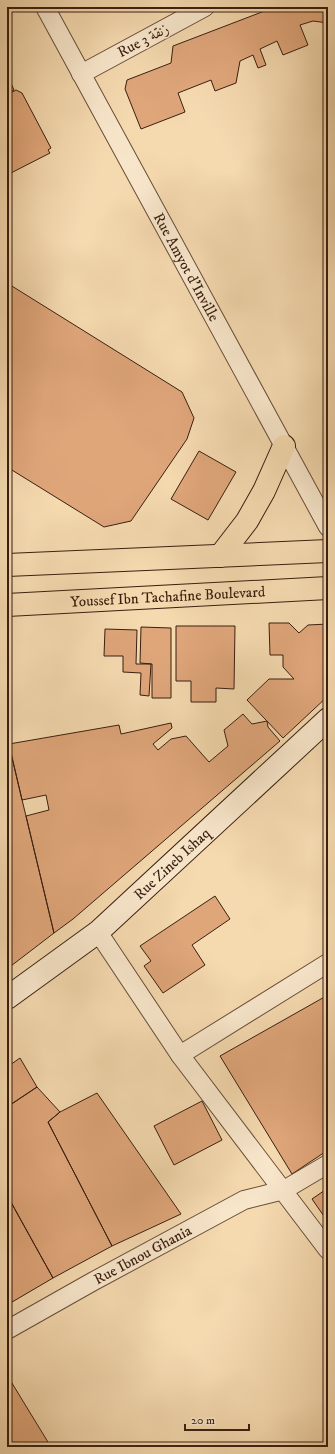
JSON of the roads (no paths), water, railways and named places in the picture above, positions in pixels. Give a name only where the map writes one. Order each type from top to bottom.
[{"type":"main road","points":[[220,556],[247,522],[264,492],[284,446]]},
{"type":"main road","points":[[7,565],[328,551]]},
{"type":"main road","name":"Youssef Ibn Tachafine Boulevard","points":[[7,605],[328,588]]},
{"type":"street","name":"Rue Amyot d'Inville","points":[[45,7],[80,74],[328,527]]},
{"type":"street","name":"Rue 3 زنقة","points":[[80,74],[205,7]]},
{"type":"street","name":"Rue Zineb Ishaq","points":[[7,998],[98,932],[328,719]]},
{"type":"street","points":[[98,932],[180,1055],[284,1190],[328,1250]]},
{"type":"street","points":[[180,1055],[328,963]]},
{"type":"street","name":"Rue Ibnou Ghania","points":[[7,1330],[244,1200],[284,1190],[328,1164]]}]
